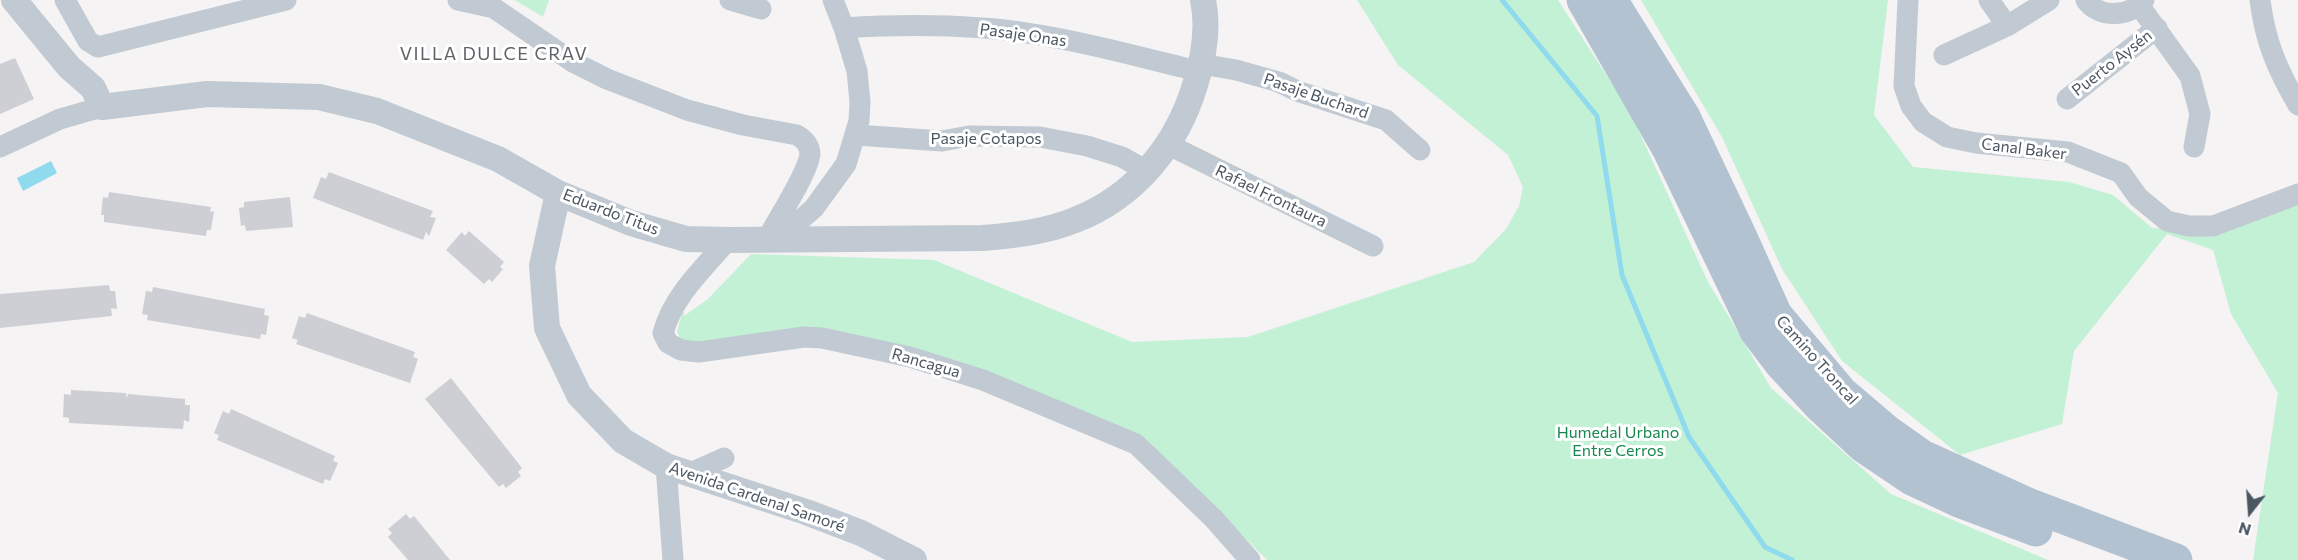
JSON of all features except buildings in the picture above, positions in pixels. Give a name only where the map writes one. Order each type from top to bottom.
[{"type":"main road","name":"Camino Troncal","points":[[1583,0],[1669,150],[1756,331],[1821,407],[1863,446],[1912,478],[1959,501],[2113,560]]},
{"type":"main road","name":"Camino Troncal","points":[[1611,0],[1684,117],[1776,315],[1841,392],[1888,432],[1922,456],[2030,505],[2176,560]]},
{"type":"street","points":[[0,147],[60,119],[102,107],[93,88],[69,67],[14,0]]},
{"type":"street","points":[[65,0],[88,41],[98,46],[286,0]]},
{"type":"street","points":[[459,0],[494,8],[573,62],[607,79],[687,110],[743,125],[798,135],[805,140],[810,152],[805,170],[773,239]]},
{"type":"street","points":[[730,0],[761,9]]},
{"type":"street","points":[[773,239],[814,208],[846,164],[856,135],[860,102],[857,71],[833,0]]},
{"type":"street","name":"Eduardo Titus","points":[[102,107],[207,93],[319,97],[378,111],[498,159],[558,193],[631,223],[686,239],[872,240],[1021,235],[1075,220],[1115,199],[1147,171],[1168,145],[1182,122],[1200,68],[1205,44],[1203,0]]},
{"type":"street","name":"Canal Baker","points":[[1908,0],[1904,86],[1911,106],[1923,122],[1947,137],[1976,143],[2068,152],[2121,173],[2138,197],[2167,221],[2189,226],[2213,226],[2298,194]]},
{"type":"street","points":[[1989,0],[2007,26]]},
{"type":"street","points":[[1944,55],[2007,26],[2049,0]]},
{"type":"street","points":[[2086,0],[2100,11],[2118,15],[2142,3],[2190,76],[2200,114],[2194,147]]},
{"type":"street","points":[[2260,0],[2263,28],[2281,75],[2298,105]]},
{"type":"street","name":"Pasaje Onas","points":[[844,28],[892,25],[957,27],[1033,34],[1200,68]]},
{"type":"street","name":"Puerto Aysén","points":[[2067,99],[2157,28]]},
{"type":"street","name":"Pasaje Buchard","points":[[1200,68],[1236,70],[1279,82],[1297,91],[1386,120],[1420,150]]},
{"type":"street","name":"Pasaje Cotapos","points":[[856,135],[942,141],[969,136],[1040,137],[1087,146],[1122,157],[1147,171]]},
{"type":"street","name":"Rafael Frontaura","points":[[1168,145],[1372,246]]},
{"type":"street","name":"Avenida Cardenal Samoré","points":[[558,193],[542,266],[547,328],[579,395],[623,441],[677,470],[817,516],[861,533],[914,560]]},
{"type":"street","name":"Rancagua","points":[[728,240],[685,290],[668,315],[663,333],[668,343],[681,350],[699,352],[804,337],[822,338],[910,357],[983,380],[1136,444],[1214,519],[1250,560]]},
{"type":"street","points":[[673,560],[677,470],[724,458]]},
{"type":"green space","points":[[515,0],[549,0],[543,17]]},
{"type":"green space","name":"Humedal Urbano Entre Cerros","points":[[1357,0],[1558,0],[1630,112],[1707,280],[1771,388],[1891,494],[2048,560],[1267,560],[1146,439],[983,372],[813,334],[722,345],[683,342],[677,332],[682,313],[684,312],[684,316],[708,299],[751,254],[934,260],[1132,342],[1248,337],[1474,262],[1506,229],[1519,206],[1523,187],[1508,155],[1398,65]]},
{"type":"green space","points":[[1641,0],[1888,0],[1874,115],[1913,167],[2069,182],[2113,195],[2152,228],[2214,231],[2298,203],[2298,560],[2253,560],[2278,393],[2231,314],[2213,250],[2167,234],[2074,351],[2062,424],[1960,455],[1842,361],[1782,269],[1722,137]]},
{"type":"water","points":[[51,161],[57,173],[23,191],[17,178]]},
{"type":"waterway","points":[[1502,0],[1597,116],[1622,275],[1689,437],[1765,547],[1792,560]]},
{"type":"district","name":"VILLA DULCE CRAV","points":[[494,54]]}]
